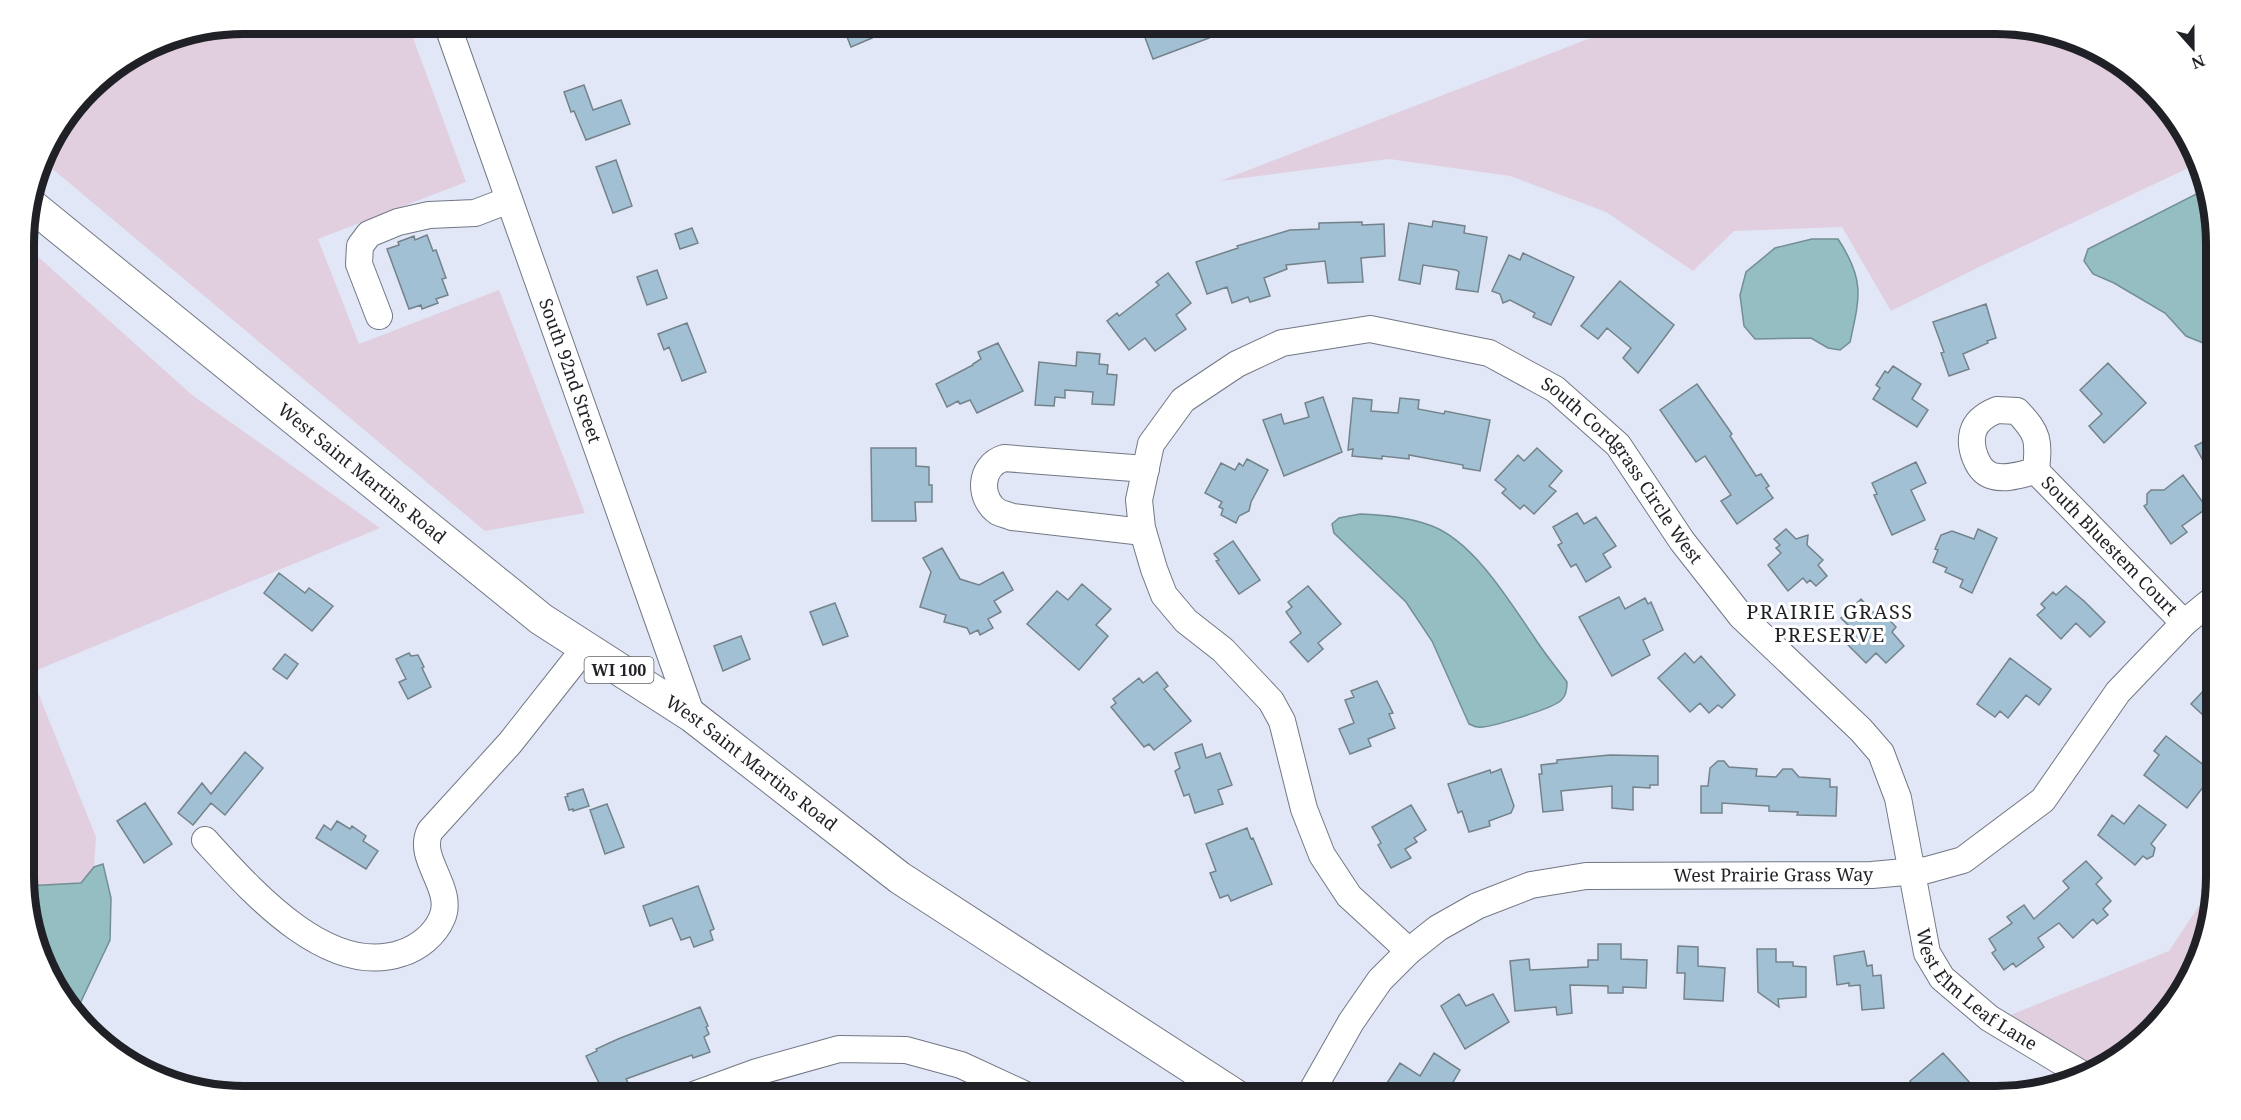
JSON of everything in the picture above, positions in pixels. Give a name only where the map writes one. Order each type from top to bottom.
[{"type":"main road","name":"West Saint Martins Road","points":[[37,211],[540,619],[692,716],[900,878],[1220,1085]]},
{"type":"street","name":"South 92nd Street","points":[[451,35],[692,716]]},
{"type":"street","points":[[379,316],[358,264],[360,246],[369,234],[398,222],[429,215],[475,213],[509,200]]},
{"type":"street","name":"South Cordgrass Circle West","points":[[1146,469],[1152,444],[1183,400],[1237,364],[1281,343],[1370,328],[1489,353],[1556,389],[1618,445],[1682,541],[1741,616],[1861,730],[1881,753],[1898,798],[1912,871]]},
{"type":"street","points":[[1143,531],[1012,517],[999,512],[991,504],[984,483],[985,473],[989,467],[1004,458],[1146,469],[1139,500],[1143,531],[1164,595],[1186,621],[1222,650],[1271,701],[1282,721],[1304,809],[1322,855],[1349,896],[1409,951]]},
{"type":"street","name":"South Bluestem Court","points":[[2036,471],[2184,623]]},
{"type":"street","name":"West Prairie Grass Way","points":[[1315,1085],[1351,1022],[1380,980],[1409,951],[1438,928],[1477,906],[1531,885],[1586,876],[1872,875],[1926,870],[1963,860],[2043,800],[2118,692],[2184,623],[2206,605]]},
{"type":"street","points":[[205,840],[254,893],[299,930],[336,949],[368,957],[405,952],[429,936],[442,918],[445,909],[442,888],[426,838],[430,831],[510,743],[585,648]]},
{"type":"street","name":"West Elm Leaf Lane","points":[[1912,871],[1927,953],[1942,978],[1989,1018],[2075,1070]]},
{"type":"street","points":[[719,1086],[757,1072],[839,1049],[906,1050],[961,1065],[1005,1086]]},
{"type":"shaded area","points":[[1600,34],[1996,34],[2024,36],[2051,42],[2089,56],[2113,70],[2135,87],[2171,128],[2191,167],[1891,311],[1842,227],[1734,231],[1693,271],[1606,212],[1510,176],[1389,159],[1220,181]]},
{"type":"shaded area","points":[[412,35],[466,182],[318,239],[359,344],[499,290],[585,513],[485,531],[50,167],[70,128],[106,87],[128,70],[152,56],[190,42],[217,36]]},
{"type":"shaded area","points":[[2199,192],[2206,231],[2206,342],[2186,336],[2165,313],[2114,283],[2093,274],[2084,261],[2088,249]]},
{"type":"shaded area","points":[[1812,239],[1838,239],[1853,266],[1858,300],[1850,342],[1840,350],[1828,348],[1811,338],[1755,339],[1744,326],[1740,295],[1746,272],[1775,248]]},
{"type":"shaded area","points":[[35,254],[192,395],[380,528],[34,671]]},
{"type":"shaded area","points":[[1360,514],[1414,520],[1432,526],[1462,545],[1490,574],[1567,682],[1566,693],[1561,700],[1532,714],[1493,725],[1478,727],[1469,724],[1432,641],[1406,602],[1334,533],[1332,524],[1339,518]]},
{"type":"shaded area","points":[[34,684],[96,837],[94,867],[81,883],[35,886]]},
{"type":"shaded area","points":[[103,864],[111,898],[110,940],[79,1005],[56,968],[46,943],[36,903],[35,886],[81,883],[94,867]]},
{"type":"shaded area","points":[[2206,896],[2195,943],[2185,968],[2171,992],[2135,1033],[2113,1050],[2087,1065],[2008,1016],[2169,951]]},
{"type":"building","points":[[1144,34],[1207,34],[1209,38],[1153,59]]},
{"type":"building","points":[[846,35],[871,35],[872,38],[851,47]]},
{"type":"building","points":[[584,85],[593,110],[621,100],[630,124],[586,140],[574,111],[571,112],[564,92]]},
{"type":"building","points":[[616,160],[632,206],[613,213],[596,167]]},
{"type":"building","points":[[1433,221],[1465,226],[1464,233],[1487,237],[1478,292],[1456,289],[1459,272],[1456,270],[1423,265],[1420,284],[1399,280],[1409,223],[1432,227]]},
{"type":"building","points":[[1362,222],[1362,225],[1384,224],[1385,256],[1361,258],[1363,282],[1328,283],[1325,261],[1286,265],[1287,269],[1264,278],[1270,296],[1250,302],[1248,297],[1232,303],[1227,287],[1207,294],[1196,262],[1238,248],[1237,246],[1290,230],[1319,229],[1319,223]]},
{"type":"building","points":[[692,228],[698,243],[680,249],[675,234]]},
{"type":"building","points":[[427,235],[433,251],[436,250],[446,278],[442,279],[448,295],[436,299],[438,303],[422,309],[421,305],[409,309],[387,249],[414,236],[415,240]]},
{"type":"building","points":[[1523,253],[1574,277],[1551,325],[1533,317],[1535,313],[1510,300],[1503,303],[1500,294],[1492,291],[1509,255],[1520,260]]},
{"type":"building","points":[[657,270],[667,298],[647,305],[637,277]]},
{"type":"building","points":[[1168,273],[1191,303],[1176,315],[1186,329],[1155,351],[1145,338],[1129,350],[1107,321],[1117,313],[1119,316],[1159,285],[1156,282]]},
{"type":"building","points":[[1620,281],[1674,325],[1638,373],[1623,358],[1631,348],[1607,328],[1598,339],[1581,326]]},
{"type":"building","points":[[1986,304],[1996,338],[1963,354],[1969,369],[1949,376],[1941,353],[1944,352],[1933,322]]},
{"type":"building","points":[[687,323],[706,372],[682,381],[669,347],[664,350],[658,334]]},
{"type":"building","points":[[998,343],[1023,391],[977,413],[970,400],[960,404],[958,401],[947,407],[936,384],[973,365],[981,359],[978,352]]},
{"type":"building","points":[[1077,352],[1100,354],[1099,364],[1108,365],[1107,374],[1117,375],[1114,405],[1092,404],[1093,392],[1065,390],[1065,398],[1055,397],[1054,406],[1035,405],[1039,362],[1076,366]]},
{"type":"building","points":[[2108,363],[2146,403],[2104,443],[2089,426],[2102,414],[2080,390]]},
{"type":"building","points":[[1893,366],[1921,384],[1912,399],[1928,410],[1917,427],[1873,399],[1880,388],[1876,385],[1885,371],[1888,373]]},
{"type":"building","points":[[1697,384],[1732,434],[1730,436],[1756,476],[1761,474],[1769,486],[1766,488],[1773,498],[1737,524],[1721,501],[1731,495],[1705,456],[1696,462],[1660,410]]},
{"type":"building","points":[[1323,397],[1342,452],[1284,476],[1263,420],[1281,414],[1284,424],[1309,417],[1305,403]]},
{"type":"building","points":[[1353,398],[1372,400],[1371,411],[1398,413],[1400,398],[1419,400],[1418,409],[1444,414],[1445,411],[1490,420],[1480,471],[1463,468],[1463,465],[1409,455],[1409,459],[1352,456],[1353,449],[1348,450]]},
{"type":"building","points":[[2206,440],[2206,466],[2195,446]]},
{"type":"building","points":[[871,448],[916,448],[916,466],[929,467],[932,502],[915,502],[916,521],[872,521]]},
{"type":"building","points":[[1537,448],[1562,471],[1549,486],[1556,491],[1534,514],[1524,505],[1520,509],[1502,493],[1506,489],[1495,480],[1518,455],[1524,461]]},
{"type":"building","points":[[1247,459],[1268,470],[1251,502],[1249,511],[1239,516],[1236,523],[1221,515],[1223,509],[1219,507],[1222,502],[1205,493],[1221,463],[1235,470],[1239,463],[1243,466]]},
{"type":"building","points":[[1916,462],[1926,483],[1911,490],[1925,520],[1892,535],[1874,495],[1877,494],[1872,483]]},
{"type":"building","points":[[2183,475],[2206,507],[2182,526],[2187,532],[2171,544],[2144,506],[2147,504],[2147,494],[2151,490],[2164,490]]},
{"type":"building","points":[[1577,513],[1584,524],[1596,517],[1616,546],[1603,554],[1611,567],[1586,582],[1576,564],[1571,567],[1558,545],[1562,543],[1553,527]]},
{"type":"building","points":[[1786,529],[1796,539],[1808,535],[1807,545],[1823,560],[1818,565],[1827,576],[1816,586],[1810,580],[1807,583],[1803,578],[1788,591],[1768,565],[1781,553],[1776,548],[1780,545],[1774,539]]},
{"type":"building","points":[[1978,529],[1997,538],[1972,593],[1960,587],[1963,580],[1945,572],[1947,568],[1933,562],[1941,535],[1952,531],[1974,539]]},
{"type":"building","points":[[1233,541],[1260,580],[1239,594],[1216,561],[1219,560],[1214,554]]},
{"type":"building","points":[[942,548],[960,579],[979,585],[1003,572],[1013,590],[994,601],[1001,612],[988,619],[993,628],[980,635],[978,630],[970,634],[967,628],[944,622],[946,615],[920,607],[931,572],[923,558]]},
{"type":"building","points":[[279,573],[305,593],[309,588],[333,606],[312,631],[264,593]]},
{"type":"building","points":[[1082,584],[1111,609],[1096,625],[1108,636],[1079,670],[1027,624],[1057,591],[1068,600]]},
{"type":"building","points":[[1308,586],[1341,624],[1318,643],[1323,649],[1308,662],[1290,642],[1301,633],[1286,612],[1292,607],[1288,602]]},
{"type":"building","points":[[2066,586],[2105,622],[2090,637],[2076,623],[2061,639],[2037,615],[2045,608],[2041,604],[2053,592],[2056,595]]},
{"type":"building","points":[[1619,597],[1625,609],[1645,598],[1648,604],[1651,602],[1663,630],[1643,640],[1650,655],[1612,676],[1579,617]]},
{"type":"building","points":[[1861,599],[1874,613],[1878,608],[1896,627],[1892,632],[1904,646],[1886,663],[1876,653],[1866,663],[1841,638],[1851,628],[1841,618]]},
{"type":"building","points":[[835,603],[848,636],[823,645],[810,612]]},
{"type":"building","points":[[741,636],[750,659],[723,671],[714,646]]},
{"type":"building","points":[[409,653],[411,656],[418,655],[431,687],[408,699],[399,682],[406,679],[396,659]]},
{"type":"building","points":[[1685,653],[1694,663],[1701,656],[1735,695],[1722,708],[1718,705],[1709,713],[1700,703],[1690,712],[1658,678]]},
{"type":"building","points":[[285,654],[298,664],[287,679],[273,669]]},
{"type":"building","points":[[2010,658],[2051,689],[2039,705],[2026,695],[2008,718],[2000,711],[1995,717],[1977,704]]},
{"type":"building","points":[[1157,672],[1168,686],[1164,689],[1191,721],[1154,750],[1149,744],[1144,747],[1111,707],[1116,703],[1113,699],[1139,678],[1143,683]]},
{"type":"building","points":[[1377,681],[1393,713],[1389,714],[1395,728],[1368,739],[1371,746],[1350,754],[1339,729],[1354,723],[1345,700],[1354,697],[1351,691]]},
{"type":"building","points":[[2205,689],[2206,690],[2206,718],[2191,704]]},
{"type":"building","points":[[2166,736],[2206,767],[2206,783],[2187,808],[2144,775],[2159,755],[2154,751]]},
{"type":"building","points":[[1202,744],[1206,758],[1220,753],[1232,785],[1218,790],[1223,804],[1195,813],[1189,794],[1184,796],[1175,771],[1180,768],[1175,753]]},
{"type":"building","points":[[245,752],[263,768],[225,815],[211,803],[193,825],[178,813],[202,783],[211,794]]},
{"type":"building","points":[[1610,755],[1658,756],[1658,785],[1650,785],[1650,788],[1633,787],[1633,810],[1612,808],[1612,786],[1561,791],[1563,810],[1543,812],[1539,774],[1542,774],[1541,765],[1557,763],[1557,760]]},
{"type":"building","points":[[1718,761],[1724,761],[1729,767],[1757,769],[1756,776],[1776,777],[1783,769],[1792,769],[1799,777],[1830,779],[1830,787],[1837,787],[1836,816],[1797,815],[1798,812],[1769,811],[1769,806],[1722,803],[1722,813],[1701,813],[1701,786],[1708,786],[1710,768]]},
{"type":"building","points":[[1501,769],[1514,806],[1511,813],[1489,821],[1490,826],[1469,832],[1462,811],[1458,813],[1448,784],[1490,770],[1491,773]]},
{"type":"building","points":[[583,789],[589,806],[569,810],[565,797],[568,796],[567,794]]},
{"type":"building","points":[[145,803],[172,844],[144,863],[117,821]]},
{"type":"building","points":[[607,804],[624,847],[605,854],[590,810]]},
{"type":"building","points":[[1411,805],[1426,830],[1414,838],[1417,842],[1405,849],[1411,858],[1391,868],[1378,845],[1381,843],[1372,827]]},
{"type":"building","points":[[2139,805],[2166,825],[2151,844],[2155,848],[2153,856],[2147,859],[2143,856],[2135,865],[2098,835],[2112,815],[2124,824]]},
{"type":"building","points":[[337,821],[350,829],[352,826],[366,836],[363,841],[378,851],[366,869],[316,838],[324,825],[331,830]]},
{"type":"building","points":[[1247,828],[1272,884],[1231,901],[1228,895],[1220,898],[1210,873],[1216,871],[1206,844]]},
{"type":"building","points":[[2086,861],[2102,878],[2096,884],[2111,901],[2103,909],[2108,915],[2097,924],[2093,919],[2073,938],[2059,923],[2038,938],[2044,947],[2016,967],[2013,963],[2004,970],[1992,953],[1996,950],[1989,939],[2012,923],[2007,917],[2024,905],[2034,919],[2069,888],[2063,881]]},
{"type":"building","points":[[698,886],[714,929],[710,931],[713,940],[694,947],[690,937],[681,940],[672,918],[650,926],[643,906]]},
{"type":"building","points":[[1598,944],[1621,944],[1621,959],[1647,960],[1646,988],[1623,987],[1623,993],[1608,993],[1608,986],[1570,985],[1572,1013],[1557,1015],[1556,1007],[1515,1011],[1510,961],[1529,959],[1530,970],[1588,967],[1588,960],[1598,960]]},
{"type":"building","points":[[1678,946],[1698,947],[1698,966],[1725,968],[1723,1001],[1684,999],[1685,973],[1677,973]]},
{"type":"building","points":[[1757,949],[1776,949],[1776,962],[1793,962],[1793,966],[1806,967],[1806,997],[1778,999],[1779,1007],[1758,992]]},
{"type":"building","points":[[1864,951],[1867,966],[1872,965],[1873,976],[1881,975],[1884,1008],[1862,1010],[1860,985],[1849,986],[1849,983],[1837,985],[1834,956]]},
{"type":"building","points":[[1459,994],[1466,1006],[1493,994],[1509,1022],[1465,1049],[1441,1006]]},
{"type":"building","points":[[700,1007],[708,1026],[706,1027],[709,1034],[704,1037],[710,1052],[693,1058],[692,1055],[626,1079],[630,1086],[608,1086],[607,1083],[600,1085],[586,1056],[618,1039]]},
{"type":"building","points":[[1434,1053],[1460,1070],[1451,1085],[1391,1085],[1387,1083],[1400,1063],[1420,1076]]},
{"type":"building","points":[[1943,1053],[1971,1084],[1914,1085],[1910,1081]]},
{"type":"district","name":"PRAIRIE GRASS PRESERVE","points":[[1830,624]]}]
